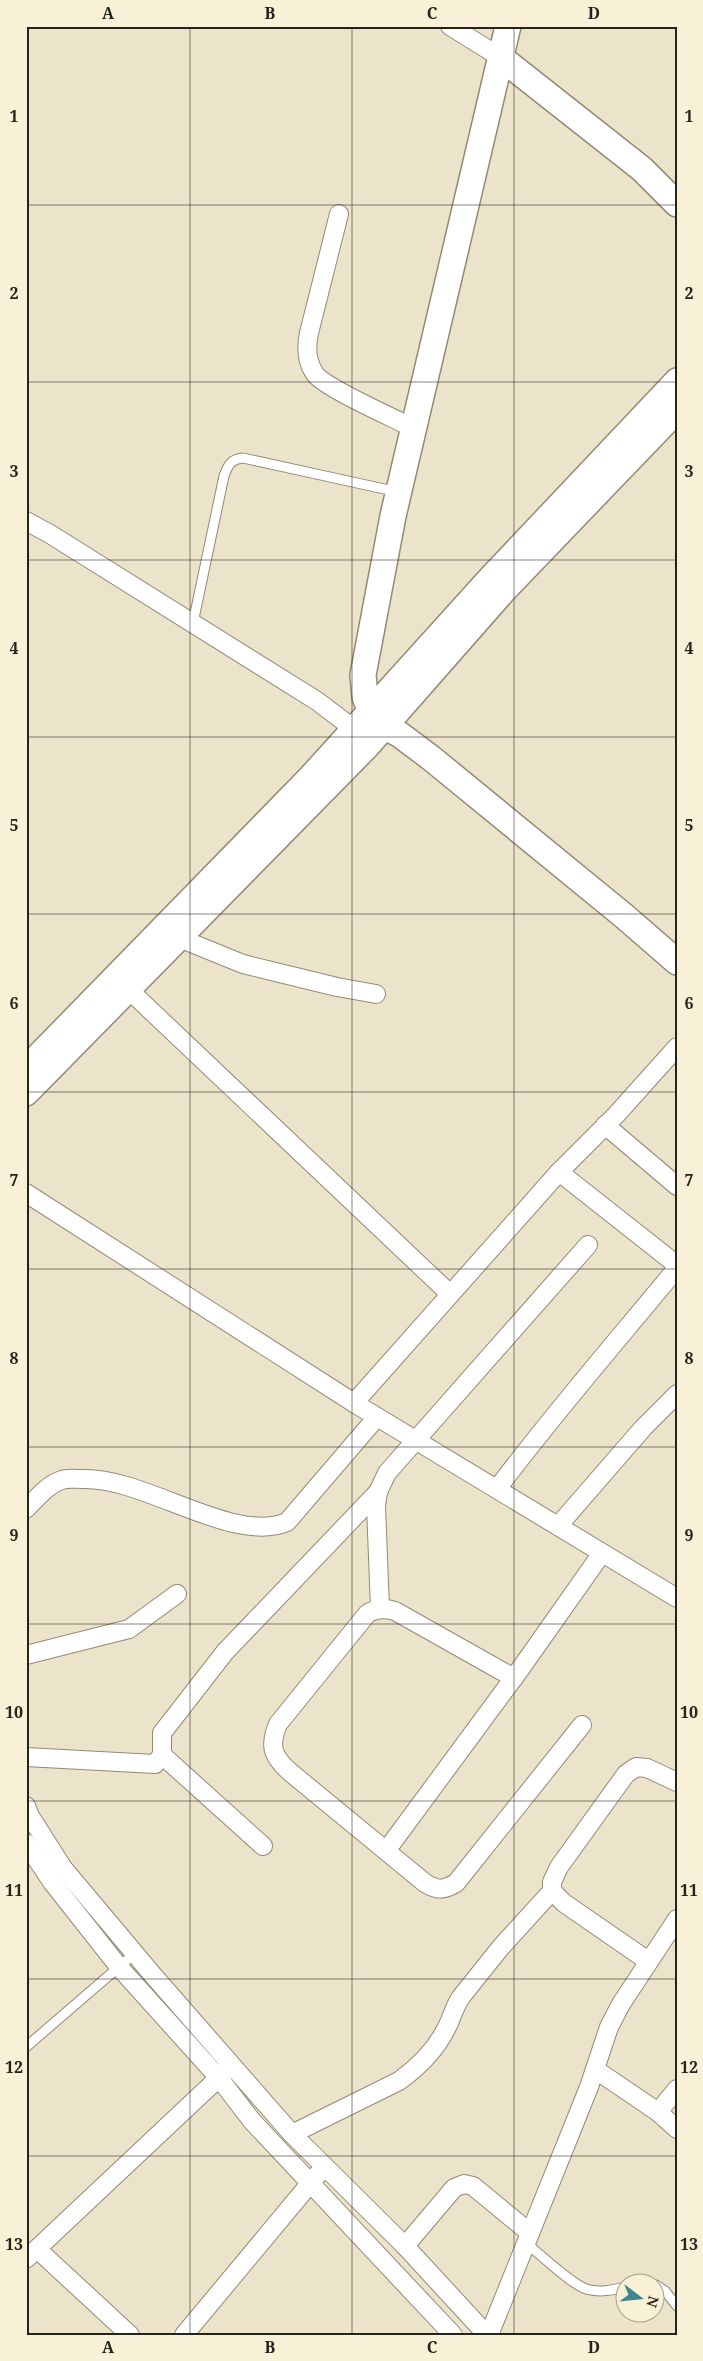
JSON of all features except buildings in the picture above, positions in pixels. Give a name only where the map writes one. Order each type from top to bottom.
[{"type":"street","points":[[450,26],[500,57],[642,169],[677,204]]},
{"type":"street","points":[[508,26],[398,492],[363,675],[365,697],[377,719],[430,758],[624,916],[677,962]]},
{"type":"street","points":[[339,214],[309,333],[306,348],[308,359],[316,375],[334,388],[413,428]]},
{"type":"street","points":[[26,1093],[180,938],[677,381]]},
{"type":"street","points":[[26,1069],[311,777],[354,729],[377,719],[677,410]]},
{"type":"street","points":[[26,521],[50,534],[316,701],[354,729]]},
{"type":"street","points":[[180,938],[243,964],[337,987],[376,994]]},
{"type":"street","points":[[129,990],[450,1294]]},
{"type":"street","points":[[354,1403],[559,1172],[677,1047]]},
{"type":"street","points":[[605,1125],[677,1186]]},
{"type":"street","points":[[496,1489],[545,1425],[578,1388],[677,1267],[559,1172]]},
{"type":"street","points":[[26,1192],[354,1403],[677,1598]]},
{"type":"street","points":[[380,1609],[376,1506],[378,1492],[387,1473],[588,1245]]},
{"type":"street","points":[[558,1526],[642,1428],[677,1394]]},
{"type":"street","points":[[26,1509],[50,1486],[62,1480],[90,1478],[119,1483],[235,1524],[261,1528],[277,1527],[287,1522],[378,1417]]},
{"type":"street","points":[[26,1756],[155,1764],[162,1755],[162,1733],[224,1652],[378,1492]]},
{"type":"street","points":[[386,1851],[514,1678],[602,1553]]},
{"type":"street","points":[[26,1654],[129,1630],[177,1594]]},
{"type":"street","points":[[514,1678],[395,1611],[380,1609],[367,1614],[278,1724],[272,1738],[274,1754],[280,1763],[434,1889],[445,1889],[456,1883],[582,1725]]},
{"type":"street","points":[[162,1755],[263,1846]]},
{"type":"street","points":[[292,2134],[399,2081],[412,2072],[436,2045],[461,1997],[501,1947],[552,1891],[552,1882],[559,1866],[626,1774],[636,1767],[647,1768],[677,1782]]},
{"type":"street","points":[[26,1806],[30,1816],[63,1868],[292,2134],[405,2246],[488,2335],[596,2070],[610,2027],[621,2004],[677,1919]]},
{"type":"street","points":[[26,1843],[52,1882],[119,1967],[219,2078],[252,2121],[311,2183],[444,2332],[466,2313]]},
{"type":"street","points":[[552,1891],[564,1903],[648,1961]]},
{"type":"street","points":[[130,2335],[32,2254],[232,2065]]},
{"type":"street","points":[[596,2070],[658,2112],[677,2129]]},
{"type":"street","points":[[658,2112],[677,2089]]},
{"type":"street","points":[[184,2335],[326,2166]]},
{"type":"street","points":[[405,2246],[454,2188],[464,2184],[473,2186],[528,2238]]},
{"type":"lane","points":[[193,623],[224,476],[229,463],[236,458],[244,458],[398,492]]},
{"type":"lane","points":[[26,2047],[135,1953]]},
{"type":"lane","points":[[528,2238],[580,2286],[592,2290],[608,2291],[616,2289]]},
{"type":"lane","points":[[666,2292],[677,2306]]}]
